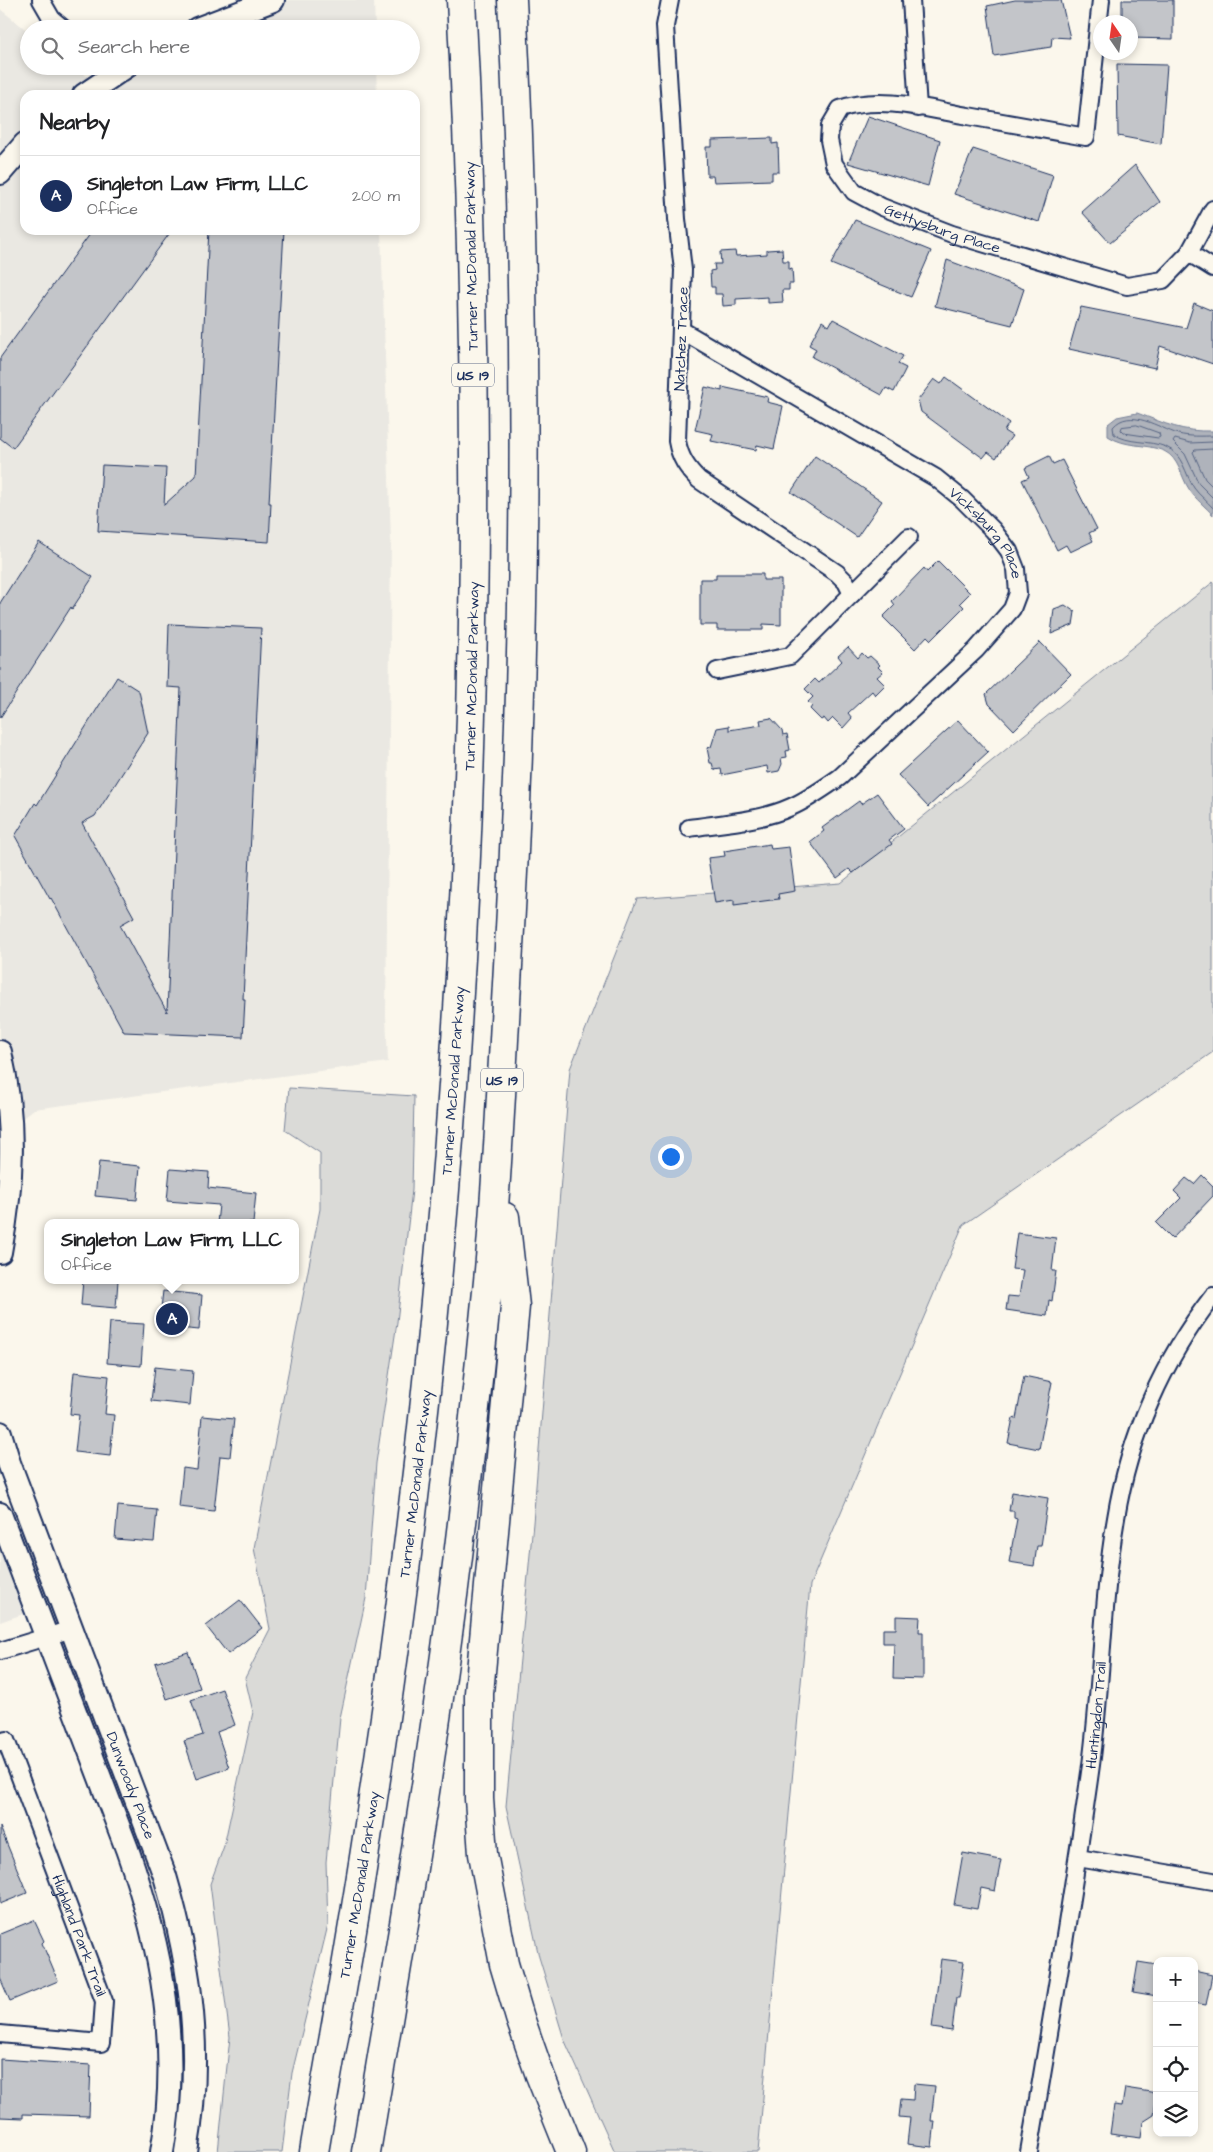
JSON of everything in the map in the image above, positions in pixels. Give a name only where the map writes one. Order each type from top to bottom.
[{"type":"highway","name":"Turner McDonald Parkway","points":[[314,2152],[368,1834],[397,1631],[438,1269],[453,1077],[464,890],[474,602],[471,224],[461,0]]},
{"type":"highway","name":"US 19","points":[[366,2152],[417,1842],[446,1647],[480,1357],[498,1152],[518,798],[525,509],[521,223],[512,0]]},
{"type":"highway","points":[[498,1152],[515,1306],[480,1693],[478,1799],[483,1854],[504,1964],[540,2075],[572,2152]]},
{"type":"street","points":[[41,0],[53,20]]},
{"type":"street","name":"Natchez Trace","points":[[670,0],[665,26],[677,218],[683,270],[677,441],[680,454],[685,466],[699,480],[837,572],[846,582],[852,594]]},
{"type":"street","points":[[911,0],[918,108]]},
{"type":"street","name":"Gettysburg Place","points":[[1101,0],[1086,136],[918,108],[884,104],[855,104],[840,109],[830,126],[829,140],[834,164],[854,192],[882,206],[952,234],[1127,286],[1163,280],[1189,253],[1213,209]]},
{"type":"street","points":[[218,20],[263,1]]},
{"type":"street","points":[[90,90],[108,75]]},
{"type":"street","points":[[0,173],[20,150]]},
{"type":"street","points":[[1189,253],[1213,268]]},
{"type":"street","name":"Vicksburg Place","points":[[681,330],[936,478],[949,488],[993,530],[1009,550],[1016,569],[1018,593],[1012,609],[976,650],[840,777],[815,795],[791,807],[768,815],[689,828]]},
{"type":"street","points":[[717,671],[790,656],[909,537]]},
{"type":"street","points":[[0,1052],[11,1111],[12,1148],[10,1195],[0,1252]]},
{"type":"street","name":"Huntingdon Trail","points":[[1029,2152],[1078,1858],[1098,1716],[1115,1522],[1128,1466],[1146,1408],[1161,1376],[1185,1336],[1213,1296]]},
{"type":"street","name":"Dunwoody Place","points":[[0,1433],[9,1463],[165,1876],[178,1921],[189,1975],[194,2024],[195,2075],[186,2152]]},
{"type":"street","name":"Dunwoody Place","points":[[0,1514],[140,1884],[156,1941],[170,2038],[167,2121],[162,2152]]},
{"type":"street","points":[[0,1652],[72,1629]]},
{"type":"street","name":"Highland Park Trail","points":[[0,1742],[6,1740],[104,2001],[101,2043],[0,2034]]},
{"type":"street","points":[[1078,1858],[1213,1881]]},
{"type":"street","points":[[154,2152],[167,2121]]},
{"type":"shaded area","points":[[247,0],[374,0],[375,20],[213,20]]},
{"type":"shaded area","points":[[0,9],[20,25],[20,75],[85,75],[99,86],[118,75],[376,75],[377,90],[20,90],[20,235],[381,235],[391,541],[386,1015],[388,1062],[34,1109],[0,1136]]},
{"type":"shaded area","points":[[1213,582],[1213,1052],[963,1225],[810,1585],[758,2152],[615,2152],[564,2039],[539,1957],[506,1806],[533,1523],[570,1069],[637,899],[841,883]]},
{"type":"shaded area","points":[[289,1088],[414,1096],[412,1190],[397,1322],[376,1463],[366,1598],[340,1718],[326,1862],[328,1925],[292,2073],[282,2152],[218,2152],[230,2037],[210,1884],[224,1846],[253,1712],[245,1678],[270,1629],[254,1548],[320,1209],[320,1153],[285,1130]]},
{"type":"shaded area","points":[[0,1548],[26,1613],[0,1622]]},
{"type":"water","points":[[1137,413],[1183,429],[1213,431],[1213,515],[1191,493],[1176,463],[1169,454],[1150,447],[1115,440],[1108,436],[1108,424],[1117,417]]},
{"type":"building","points":[[1015,0],[1061,0],[1070,38],[1052,37],[1051,47],[994,56],[987,6]]},
{"type":"building","points":[[1122,0],[1173,0],[1173,39],[1138,38],[1138,15],[1122,15]]},
{"type":"building","points":[[1117,64],[1167,65],[1161,144],[1118,136]]},
{"type":"building","points":[[868,116],[940,140],[928,186],[848,163]]},
{"type":"building","points":[[772,138],[772,144],[778,143],[779,172],[772,172],[772,180],[714,182],[713,176],[707,176],[706,147],[712,147],[712,140]]},
{"type":"building","points":[[973,149],[1053,175],[1039,222],[954,194]]},
{"type":"building","points":[[1135,165],[1160,202],[1110,243],[1082,212]]},
{"type":"building","points":[[855,220],[931,251],[911,297],[831,264]]},
{"type":"building","points":[[89,235],[168,235],[13,448],[0,438],[0,358]]},
{"type":"building","points":[[209,235],[284,235],[269,503],[271,503],[269,542],[98,531],[102,465],[166,468],[164,505],[196,476]]},
{"type":"building","points":[[782,249],[783,261],[789,261],[789,269],[792,268],[793,284],[789,284],[789,290],[782,290],[783,302],[768,303],[768,297],[736,299],[736,305],[723,306],[722,294],[715,294],[715,287],[711,287],[710,271],[715,270],[714,264],[721,264],[720,252],[735,251],[736,256],[767,254],[767,250]]},
{"type":"building","points":[[947,260],[1024,289],[1012,325],[935,306]]},
{"type":"building","points":[[1194,303],[1213,311],[1213,364],[1160,346],[1155,368],[1069,349],[1081,307],[1186,328]]},
{"type":"building","points":[[833,319],[903,356],[898,364],[906,368],[894,392],[886,388],[882,395],[812,357],[816,349],[809,345],[822,321],[829,326]]},
{"type":"building","points":[[946,377],[1009,423],[1004,431],[1012,436],[996,458],[988,452],[983,458],[921,412],[918,400],[934,379],[941,384]]},
{"type":"building","points":[[705,387],[722,391],[722,387],[768,397],[767,402],[783,406],[774,449],[757,445],[756,450],[711,441],[713,434],[695,430]]},
{"type":"building","points":[[815,456],[882,501],[857,537],[791,492]]},
{"type":"building","points":[[1049,456],[1053,464],[1062,460],[1097,529],[1089,533],[1093,541],[1070,552],[1066,545],[1057,550],[1022,480],[1029,477],[1025,468]]},
{"type":"building","points":[[39,542],[93,577],[72,609],[71,607],[0,718],[0,603]]},
{"type":"building","points":[[938,561],[970,593],[960,603],[964,607],[931,640],[927,636],[915,649],[883,617],[895,605],[892,601],[924,568],[927,572]]},
{"type":"building","points":[[716,574],[763,574],[763,580],[781,580],[781,625],[763,624],[763,630],[717,630],[717,625],[700,625],[700,579],[716,579]]},
{"type":"building","points":[[1065,605],[1075,612],[1073,625],[1051,634],[1054,609]]},
{"type":"building","points":[[169,624],[261,628],[243,999],[245,999],[243,1037],[124,1032],[15,836],[35,803],[37,805],[117,677],[139,691],[148,733],[95,816],[82,823],[134,917],[120,925],[167,1012],[181,688],[167,687]]},
{"type":"building","points":[[1040,642],[1071,674],[1014,730],[989,704],[986,694]]},
{"type":"building","points":[[848,647],[858,658],[862,653],[867,658],[870,656],[880,665],[878,667],[883,672],[877,677],[885,685],[875,695],[872,691],[848,713],[852,718],[843,728],[833,718],[828,723],[824,718],[821,720],[810,709],[812,706],[808,702],[813,697],[805,689],[815,679],[819,683],[842,661],[838,656]]},
{"type":"building","points":[[771,718],[782,730],[783,735],[787,734],[790,750],[786,751],[787,757],[781,758],[782,764],[779,771],[768,773],[767,766],[722,775],[721,769],[714,770],[712,763],[710,763],[707,748],[711,747],[717,728],[729,726],[729,730],[761,725],[760,720]]},
{"type":"building","points":[[958,720],[988,752],[928,807],[898,775]]},
{"type":"building","points":[[877,793],[904,829],[889,840],[892,844],[853,873],[849,869],[837,878],[810,842],[824,831],[822,828],[859,801],[861,804]]},
{"type":"building","points":[[770,844],[771,849],[789,847],[795,891],[778,894],[779,899],[734,905],[734,900],[715,903],[708,858],[725,856],[724,851]]},
{"type":"building","points":[[99,1162],[140,1166],[137,1200],[95,1196]]},
{"type":"building","points":[[170,1169],[209,1172],[208,1188],[256,1193],[253,1219],[217,1219],[219,1205],[167,1201]]},
{"type":"building","points":[[1202,1175],[1213,1186],[1213,1196],[1172,1239],[1156,1223],[1181,1198],[1174,1191],[1186,1178],[1194,1184]]},
{"type":"building","points":[[1017,1233],[1056,1238],[1052,1271],[1056,1271],[1052,1301],[1049,1300],[1047,1316],[1006,1310],[1008,1296],[1019,1297],[1023,1270],[1012,1269]]},
{"type":"building","points":[[83,1284],[118,1284],[116,1308],[81,1305]]},
{"type":"building","points":[[163,1291],[202,1295],[199,1330],[159,1326]]},
{"type":"building","points":[[110,1322],[144,1324],[141,1366],[107,1363]]},
{"type":"building","points":[[155,1367],[193,1371],[190,1405],[151,1401]]},
{"type":"building","points":[[74,1372],[109,1376],[105,1414],[114,1415],[110,1456],[75,1452],[79,1415],[70,1414]]},
{"type":"building","points":[[1024,1376],[1052,1382],[1039,1449],[1008,1443],[1013,1418],[1016,1419]]},
{"type":"building","points":[[202,1416],[234,1419],[230,1457],[220,1456],[214,1511],[179,1507],[183,1468],[197,1470]]},
{"type":"building","points":[[1012,1492],[1048,1498],[1041,1546],[1037,1546],[1034,1566],[1009,1562],[1017,1519],[1014,1518],[1014,1511],[1009,1511]]},
{"type":"building","points":[[118,1506],[157,1510],[154,1542],[115,1539]]},
{"type":"building","points":[[240,1600],[262,1628],[228,1654],[206,1626]]},
{"type":"building","points":[[896,1616],[920,1617],[919,1632],[923,1632],[923,1679],[893,1678],[894,1643],[883,1643],[883,1629],[896,1629]]},
{"type":"building","points":[[188,1652],[200,1688],[167,1699],[155,1663]]},
{"type":"building","points":[[222,1689],[235,1725],[217,1732],[229,1768],[197,1779],[184,1741],[203,1735],[191,1700]]},
{"type":"building","points":[[0,1827],[27,1893],[0,1904]]},
{"type":"building","points":[[963,1853],[1001,1860],[995,1891],[981,1888],[977,1909],[954,1905]]},
{"type":"building","points":[[34,1920],[44,1941],[42,1943],[58,1981],[10,2001],[0,1978],[0,1934]]},
{"type":"building","points":[[941,1959],[964,1962],[959,1998],[956,1998],[952,2031],[932,2028]]},
{"type":"building","points":[[1138,1962],[1153,1964],[1153,1995],[1133,1992]]},
{"type":"building","points":[[1198,1972],[1212,1975],[1206,2005],[1198,2004]]},
{"type":"building","points":[[0,2059],[91,2065],[89,2116],[23,2114],[23,2118],[0,2117]]},
{"type":"building","points":[[914,2084],[935,2086],[931,2121],[935,2121],[932,2147],[907,2144],[910,2118],[899,2117],[901,2099],[913,2100]]},
{"type":"building","points":[[1125,2088],[1153,2092],[1153,2116],[1143,2122],[1141,2138],[1110,2134],[1114,2105],[1122,2106]]},
{"type":"place","name":"Singleton Law Firm, LLC","points":[[172,1319]]}]
